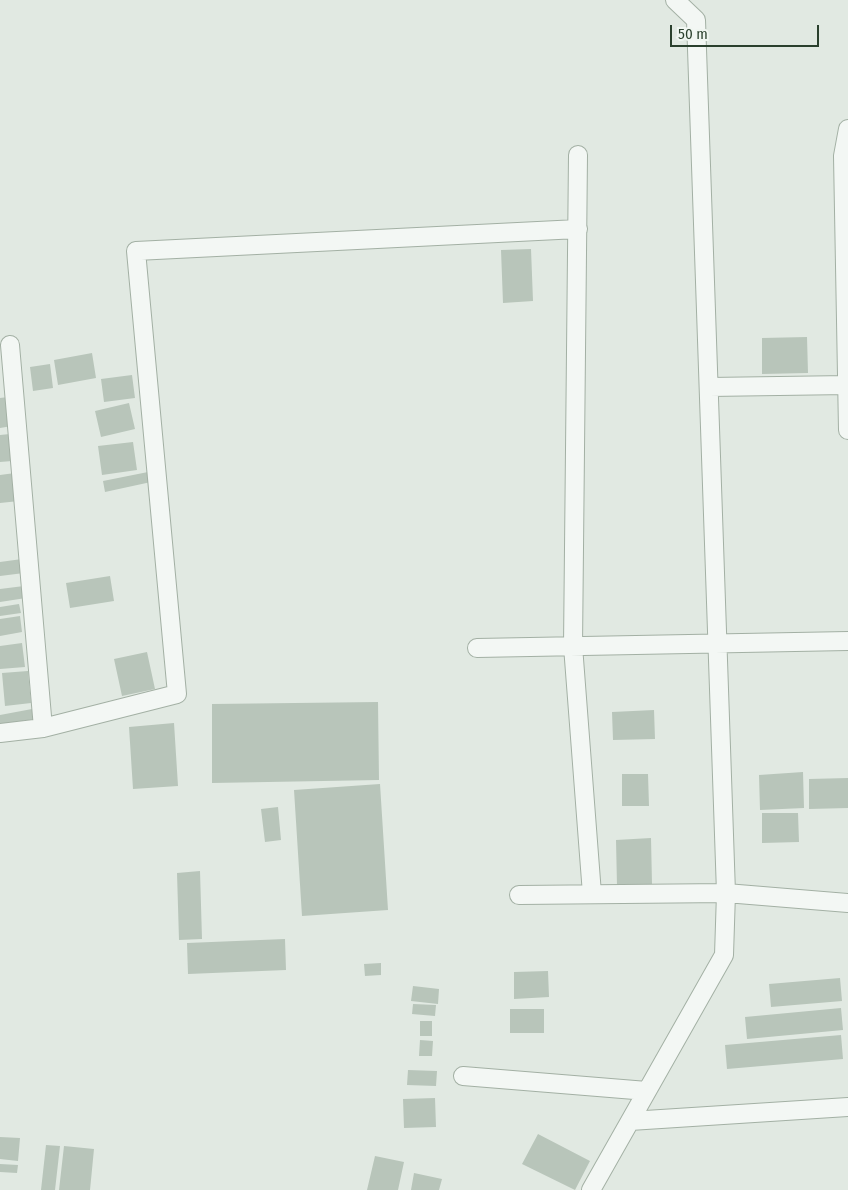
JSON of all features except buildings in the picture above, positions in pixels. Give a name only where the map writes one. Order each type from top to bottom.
[{"type":"street","points":[[591,1190],[724,955],[726,893],[696,20],[675,0]]},
{"type":"street","points":[[848,129],[843,156],[848,430]]},
{"type":"street","points":[[578,155],[573,646],[592,894]]},
{"type":"street","points":[[0,733],[43,728],[177,694],[136,251],[578,229]]},
{"type":"street","points":[[10,345],[43,728]]},
{"type":"street","points":[[709,387],[847,385]]},
{"type":"street","points":[[477,648],[848,641]]},
{"type":"street","points":[[518,895],[726,893],[848,902]]},
{"type":"street","points":[[463,1076],[647,1091]]},
{"type":"street","points":[[630,1121],[848,1107]]}]
